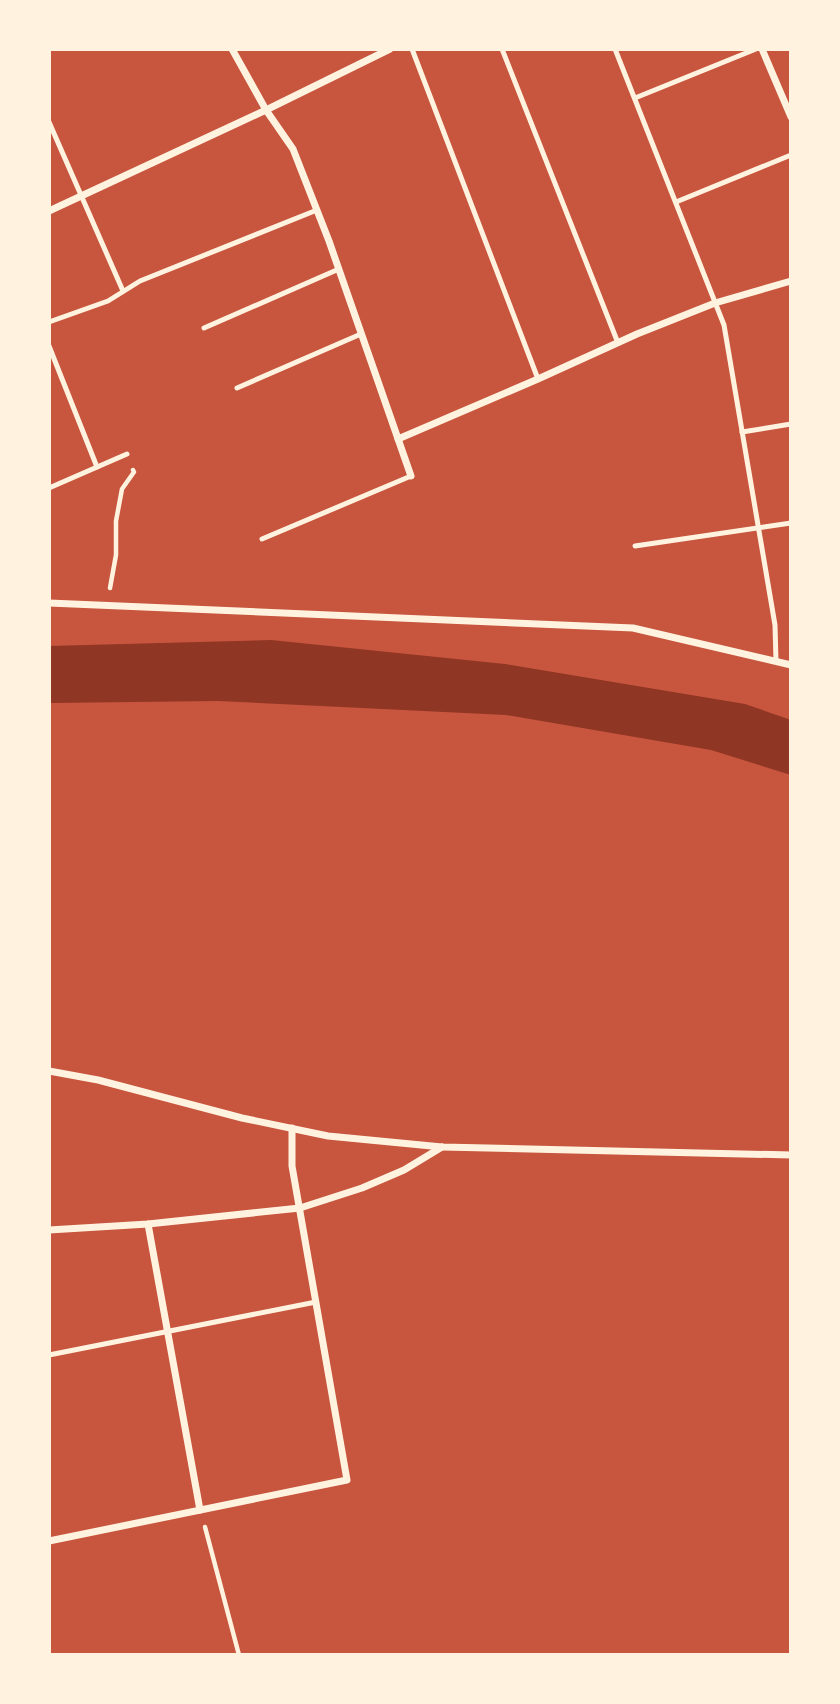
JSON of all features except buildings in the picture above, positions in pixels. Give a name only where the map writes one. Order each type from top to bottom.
[{"type":"street","points":[[232,49],[266,110],[293,149],[339,269],[411,476]]},
{"type":"street","points":[[49,211],[390,49]]},
{"type":"street","points":[[762,49],[791,117]]},
{"type":"street","points":[[398,439],[715,303],[791,281]]},
{"type":"street","points":[[49,603],[633,628],[791,665]]},
{"type":"street","points":[[49,1071],[98,1080],[242,1118],[328,1136],[442,1147],[791,1155]]},
{"type":"street","points":[[49,1541],[347,1480],[292,1166],[292,1128]]},
{"type":"street","points":[[49,1230],[148,1224],[300,1208],[393,1175],[442,1147]]},
{"type":"street","points":[[148,1224],[200,1510]]},
{"type":"lane","points":[[412,49],[538,379]]},
{"type":"lane","points":[[502,49],[618,343]]},
{"type":"lane","points":[[615,49],[724,325],[775,625],[776,661]]},
{"type":"lane","points":[[635,98],[757,49]]},
{"type":"lane","points":[[49,122],[123,291]]},
{"type":"lane","points":[[676,202],[791,155]]},
{"type":"lane","points":[[49,323],[108,301],[140,281],[317,210]]},
{"type":"lane","points":[[204,328],[339,269]]},
{"type":"lane","points":[[237,388],[361,334]]},
{"type":"lane","points":[[49,346],[97,467]]},
{"type":"lane","points":[[742,432],[791,424]]},
{"type":"lane","points":[[49,488],[127,454]]},
{"type":"lane","points":[[262,539],[411,476]]},
{"type":"lane","points":[[635,546],[791,523]]},
{"type":"lane","points":[[49,1355],[316,1302]]},
{"type":"path","points":[[102,605],[111,586],[116,555],[116,521],[122,489],[134,472],[127,454]]},
{"type":"path","points":[[200,1510],[239,1655]]},
{"type":"shaded area","points":[[271,640],[505,664],[745,704],[791,720],[791,775],[711,750],[506,715],[218,701],[49,703],[49,646]]}]
